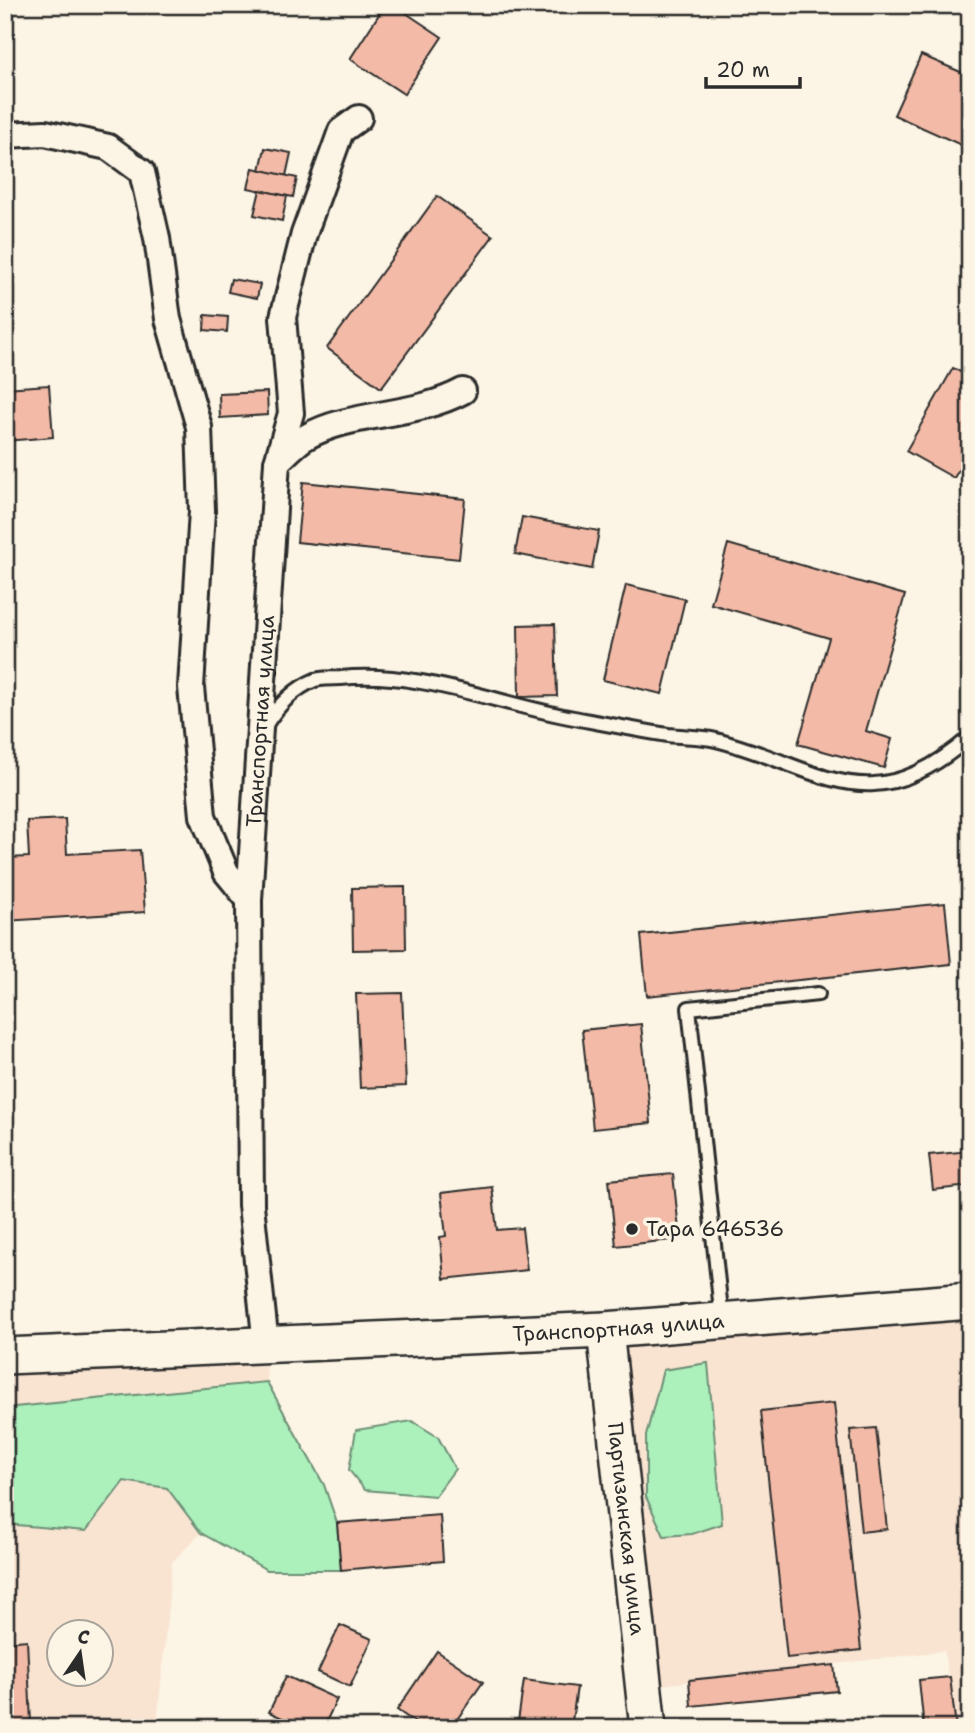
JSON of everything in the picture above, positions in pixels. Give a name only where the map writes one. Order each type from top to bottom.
[{"type":"main road","name":"Транспортная улица","points":[[5,1356],[605,1330],[970,1301]]},
{"type":"main road","name":"Партизанская улица","points":[[605,1330],[648,1728]]},
{"type":"street","name":"Транспортная улица","points":[[266,1345],[251,1205],[249,901],[277,462],[291,413],[283,317],[304,234],[341,131],[359,118]]},
{"type":"street","points":[[5,135],[45,133],[108,147],[142,172],[157,239],[168,319],[199,427],[202,511],[191,688],[203,816],[226,872],[249,901]]},
{"type":"street","points":[[277,462],[306,437],[350,421],[443,402],[463,391]]},
{"type":"lane","points":[[258,738],[280,703],[315,680],[375,674],[474,693],[555,714],[670,735],[715,739],[808,774],[855,785],[902,781],[953,751],[970,737]]},
{"type":"lane","points":[[723,1321],[689,1008],[818,994]]},
{"type":"shaded area","points":[[970,1301],[970,1728],[956,1728],[944,1651],[644,1687],[605,1330]]},
{"type":"shaded area","points":[[266,1345],[267,1382],[5,1408],[5,1356]]},
{"type":"shaded area","points":[[124,1481],[167,1488],[201,1533],[172,1562],[157,1728],[5,1728],[5,1524],[86,1531]]},
{"type":"green space","points":[[708,1363],[722,1524],[692,1534],[664,1536],[646,1497],[646,1436],[663,1370]]},
{"type":"green space","points":[[267,1382],[324,1485],[337,1523],[341,1570],[267,1570],[201,1533],[167,1488],[124,1481],[86,1531],[5,1524],[5,1408]]},
{"type":"green space","points":[[412,1421],[438,1437],[455,1469],[435,1496],[365,1490],[349,1470],[356,1430]]},
{"type":"building","points":[[385,5],[394,5],[442,37],[404,94],[350,59]]},
{"type":"building","points":[[921,55],[970,76],[970,149],[894,115]]},
{"type":"building","points":[[265,148],[291,153],[286,176],[260,170]]},
{"type":"building","points":[[253,168],[297,178],[293,197],[248,188]]},
{"type":"building","points":[[260,190],[287,196],[282,221],[254,215]]},
{"type":"building","points":[[437,196],[493,236],[381,388],[327,348]]},
{"type":"building","points":[[231,279],[260,284],[257,298],[228,292]]},
{"type":"building","points":[[205,315],[228,317],[227,332],[204,330]]},
{"type":"building","points":[[953,368],[970,377],[970,450],[954,478],[906,451]]},
{"type":"building","points":[[49,385],[53,437],[5,441],[5,388]]},
{"type":"building","points":[[267,392],[268,415],[220,418],[219,394]]},
{"type":"building","points":[[303,482],[465,499],[459,559],[297,542]]},
{"type":"building","points":[[522,517],[599,531],[592,569],[515,554]]},
{"type":"building","points":[[728,544],[905,595],[866,731],[892,739],[884,768],[798,744],[829,638],[711,604]]},
{"type":"building","points":[[626,585],[685,599],[662,694],[603,680]]},
{"type":"building","points":[[555,624],[557,696],[519,697],[518,625]]},
{"type":"building","points":[[65,819],[67,854],[140,850],[145,912],[5,921],[5,858],[29,857],[27,821]]},
{"type":"building","points":[[405,887],[406,949],[353,950],[352,888]]},
{"type":"building","points":[[945,903],[951,964],[647,996],[641,935]]},
{"type":"building","points":[[402,993],[406,1086],[360,1088],[356,994]]},
{"type":"building","points":[[641,1024],[651,1123],[593,1129],[582,1030]]},
{"type":"building","points":[[970,1151],[970,1186],[933,1190],[929,1155]]},
{"type":"building","points":[[673,1174],[680,1239],[616,1246],[609,1180]]},
{"type":"building","points":[[492,1187],[497,1230],[522,1228],[527,1270],[444,1279],[440,1237],[446,1236],[441,1193]]},
{"type":"building","points":[[834,1403],[861,1650],[787,1658],[761,1411]]},
{"type":"building","points":[[876,1428],[887,1529],[861,1532],[850,1430]]},
{"type":"building","points":[[440,1515],[443,1561],[341,1570],[337,1523]]},
{"type":"building","points":[[340,1625],[372,1639],[350,1687],[318,1672]]},
{"type":"building","points":[[27,1640],[31,1723],[5,1724],[5,1642]]},
{"type":"building","points":[[437,1651],[483,1682],[451,1728],[423,1728],[397,1710]]},
{"type":"building","points":[[834,1665],[837,1691],[691,1706],[689,1680]]},
{"type":"building","points":[[286,1676],[337,1699],[323,1728],[304,1728],[269,1712]]},
{"type":"building","points":[[950,1677],[956,1728],[924,1728],[919,1680]]},
{"type":"building","points":[[524,1680],[577,1687],[571,1728],[517,1728]]},
{"type":"place","name":"Тара 646536","points":[[632,1229]]}]
